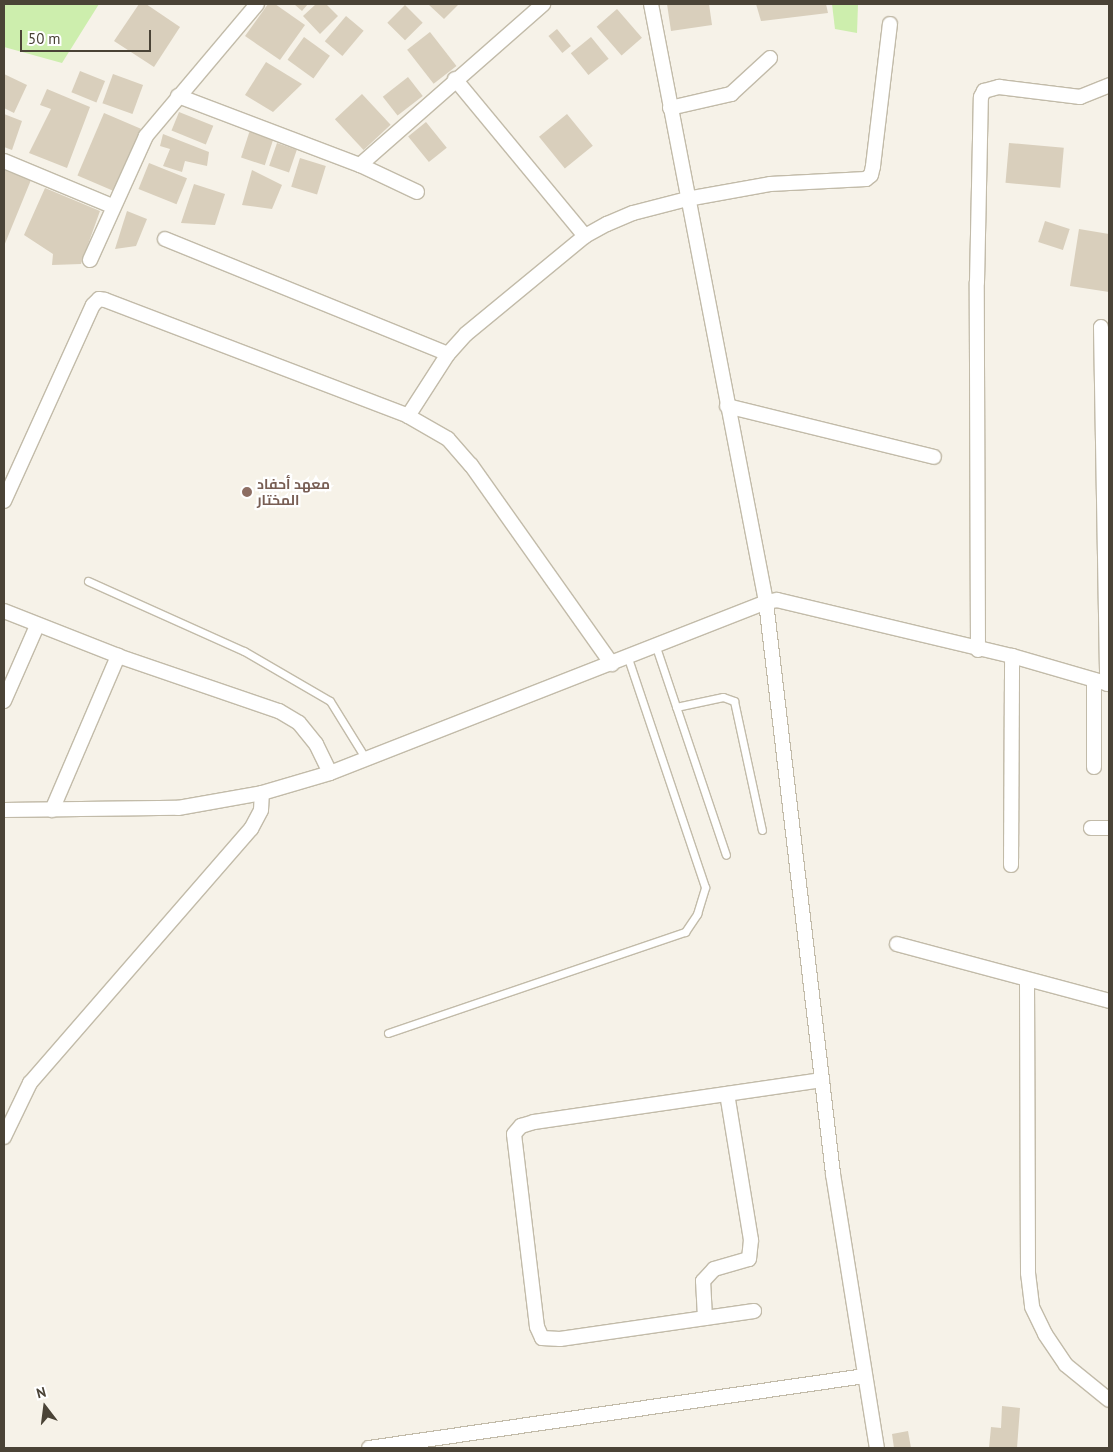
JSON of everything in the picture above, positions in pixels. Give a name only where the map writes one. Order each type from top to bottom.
[{"type":"street","points":[[90,260],[112,206],[146,136],[258,4]]},
{"type":"street","points":[[360,165],[455,79],[543,4]]},
{"type":"street","points":[[651,4],[766,602],[822,1080],[877,1448]]},
{"type":"street","points":[[408,416],[448,354],[477,324],[585,236],[632,213],[687,199],[770,184],[859,181],[871,175],[890,24]]},
{"type":"street","points":[[670,108],[731,94],[770,58]]},
{"type":"street","points":[[455,79],[585,236]]},
{"type":"street","points":[[978,650],[977,282],[981,97],[984,92],[999,87],[1080,97],[1109,85]]},
{"type":"street","points":[[178,96],[360,165],[417,192]]},
{"type":"street","points":[[4,161],[112,206]]},
{"type":"street","points":[[165,239],[448,354]]},
{"type":"street","points":[[4,501],[92,305],[99,299],[408,416],[448,439],[459,450],[612,664]]},
{"type":"street","points":[[1094,767],[1104,683],[1101,327]]},
{"type":"street","points":[[727,406],[934,457]]},
{"type":"street","points":[[4,810],[185,807],[262,793],[330,773],[366,760],[766,602],[790,601],[978,650],[1012,656],[1104,683]]},
{"type":"street","points":[[4,611],[37,626],[118,656],[279,710],[299,724],[316,744],[330,773]]},
{"type":"street","points":[[4,700],[37,626]]},
{"type":"street","points":[[52,810],[118,656]]},
{"type":"street","points":[[1011,864],[1012,656]]},
{"type":"street","points":[[4,1136],[30,1083],[251,829],[261,810],[262,793]]},
{"type":"street","points":[[1091,828],[1109,828]]},
{"type":"street","points":[[897,944],[1109,1001]]},
{"type":"street","points":[[1027,980],[1028,1273],[1032,1307],[1044,1334],[1066,1365],[1109,1400]]},
{"type":"street","points":[[754,1311],[560,1339],[542,1338],[537,1327],[514,1134],[521,1126],[534,1122],[822,1080]]},
{"type":"street","points":[[705,1318],[703,1282],[714,1269],[749,1259],[751,1240],[726,1094]]},
{"type":"street","points":[[370,1448],[865,1376]]},
{"type":"lane","points":[[88,581],[244,651],[330,701],[366,760]]},
{"type":"lane","points":[[656,647],[726,855]]},
{"type":"lane","points":[[388,1033],[685,932],[697,914],[705,887],[628,658]]},
{"type":"lane","points":[[676,708],[723,697],[734,701],[762,830]]},
{"type":"green space","points":[[4,4],[99,4],[62,63],[4,47]]},
{"type":"green space","points":[[832,4],[858,4],[857,33],[835,29]]},
{"type":"building","points":[[139,4],[146,4],[180,27],[154,67],[114,41]]},
{"type":"building","points":[[268,4],[275,4],[305,25],[280,60],[245,36]]},
{"type":"building","points":[[294,4],[308,4],[302,11]]},
{"type":"building","points":[[316,4],[326,4],[338,16],[320,34],[303,16]]},
{"type":"building","points":[[428,4],[459,4],[444,19]]},
{"type":"building","points":[[667,4],[709,4],[712,25],[671,31]]},
{"type":"building","points":[[756,4],[826,4],[828,13],[761,21]]},
{"type":"building","points":[[405,5],[423,23],[405,40],[387,23]]},
{"type":"building","points":[[617,9],[642,38],[622,55],[597,27]]},
{"type":"building","points":[[346,16],[364,31],[342,56],[325,41]]},
{"type":"building","points":[[557,29],[571,46],[562,53],[548,36]]},
{"type":"building","points":[[430,32],[456,66],[434,84],[407,50]]},
{"type":"building","points":[[304,37],[330,56],[313,78],[288,60]]},
{"type":"building","points":[[591,37],[609,59],[588,75],[571,53]]},
{"type":"building","points":[[266,62],[302,84],[273,112],[245,95]]},
{"type":"building","points":[[80,71],[105,81],[96,102],[71,92]]},
{"type":"building","points":[[4,74],[27,85],[14,113],[4,108]]},
{"type":"building","points":[[113,74],[143,85],[132,114],[102,103]]},
{"type":"building","points":[[408,77],[423,96],[398,116],[383,97]]},
{"type":"building","points":[[47,89],[90,107],[67,168],[29,153],[51,109],[40,105]]},
{"type":"building","points":[[362,94],[391,125],[364,150],[335,119]]},
{"type":"building","points":[[179,112],[213,126],[206,144],[172,131]]},
{"type":"building","points":[[104,113],[141,129],[114,191],[77,176]]},
{"type":"building","points":[[4,114],[22,121],[12,150],[4,147]]},
{"type":"building","points":[[567,114],[593,146],[565,169],[539,137]]},
{"type":"building","points":[[426,122],[447,148],[429,162],[408,136]]},
{"type":"building","points":[[250,130],[274,138],[265,165],[241,158]]},
{"type":"building","points":[[163,134],[209,152],[207,166],[185,161],[182,172],[163,166],[170,149],[160,146]]},
{"type":"building","points":[[277,143],[297,150],[289,173],[269,166]]},
{"type":"building","points":[[1009,143],[1064,148],[1060,188],[1006,183]]},
{"type":"building","points":[[300,158],[326,166],[317,195],[291,187]]},
{"type":"building","points":[[149,163],[187,178],[177,204],[139,189]]},
{"type":"building","points":[[4,170],[31,180],[4,246]]},
{"type":"building","points":[[252,170],[282,185],[272,209],[242,205]]},
{"type":"building","points":[[194,184],[225,194],[215,225],[181,223]]},
{"type":"building","points":[[45,188],[100,211],[81,264],[52,265],[53,254],[24,235]]},
{"type":"building","points":[[127,211],[147,219],[136,246],[115,249]]},
{"type":"building","points":[[1045,221],[1070,229],[1063,250],[1038,242]]},
{"type":"building","points":[[1079,229],[1109,234],[1109,292],[1070,286]]},
{"type":"building","points":[[1002,1406],[1020,1408],[1017,1448],[989,1448],[991,1427],[1001,1428]]},
{"type":"building","points":[[908,1431],[911,1448],[894,1448],[892,1434]]},
{"type":"place","name":"معهد أحفاد المختار","points":[[247,492]]}]
